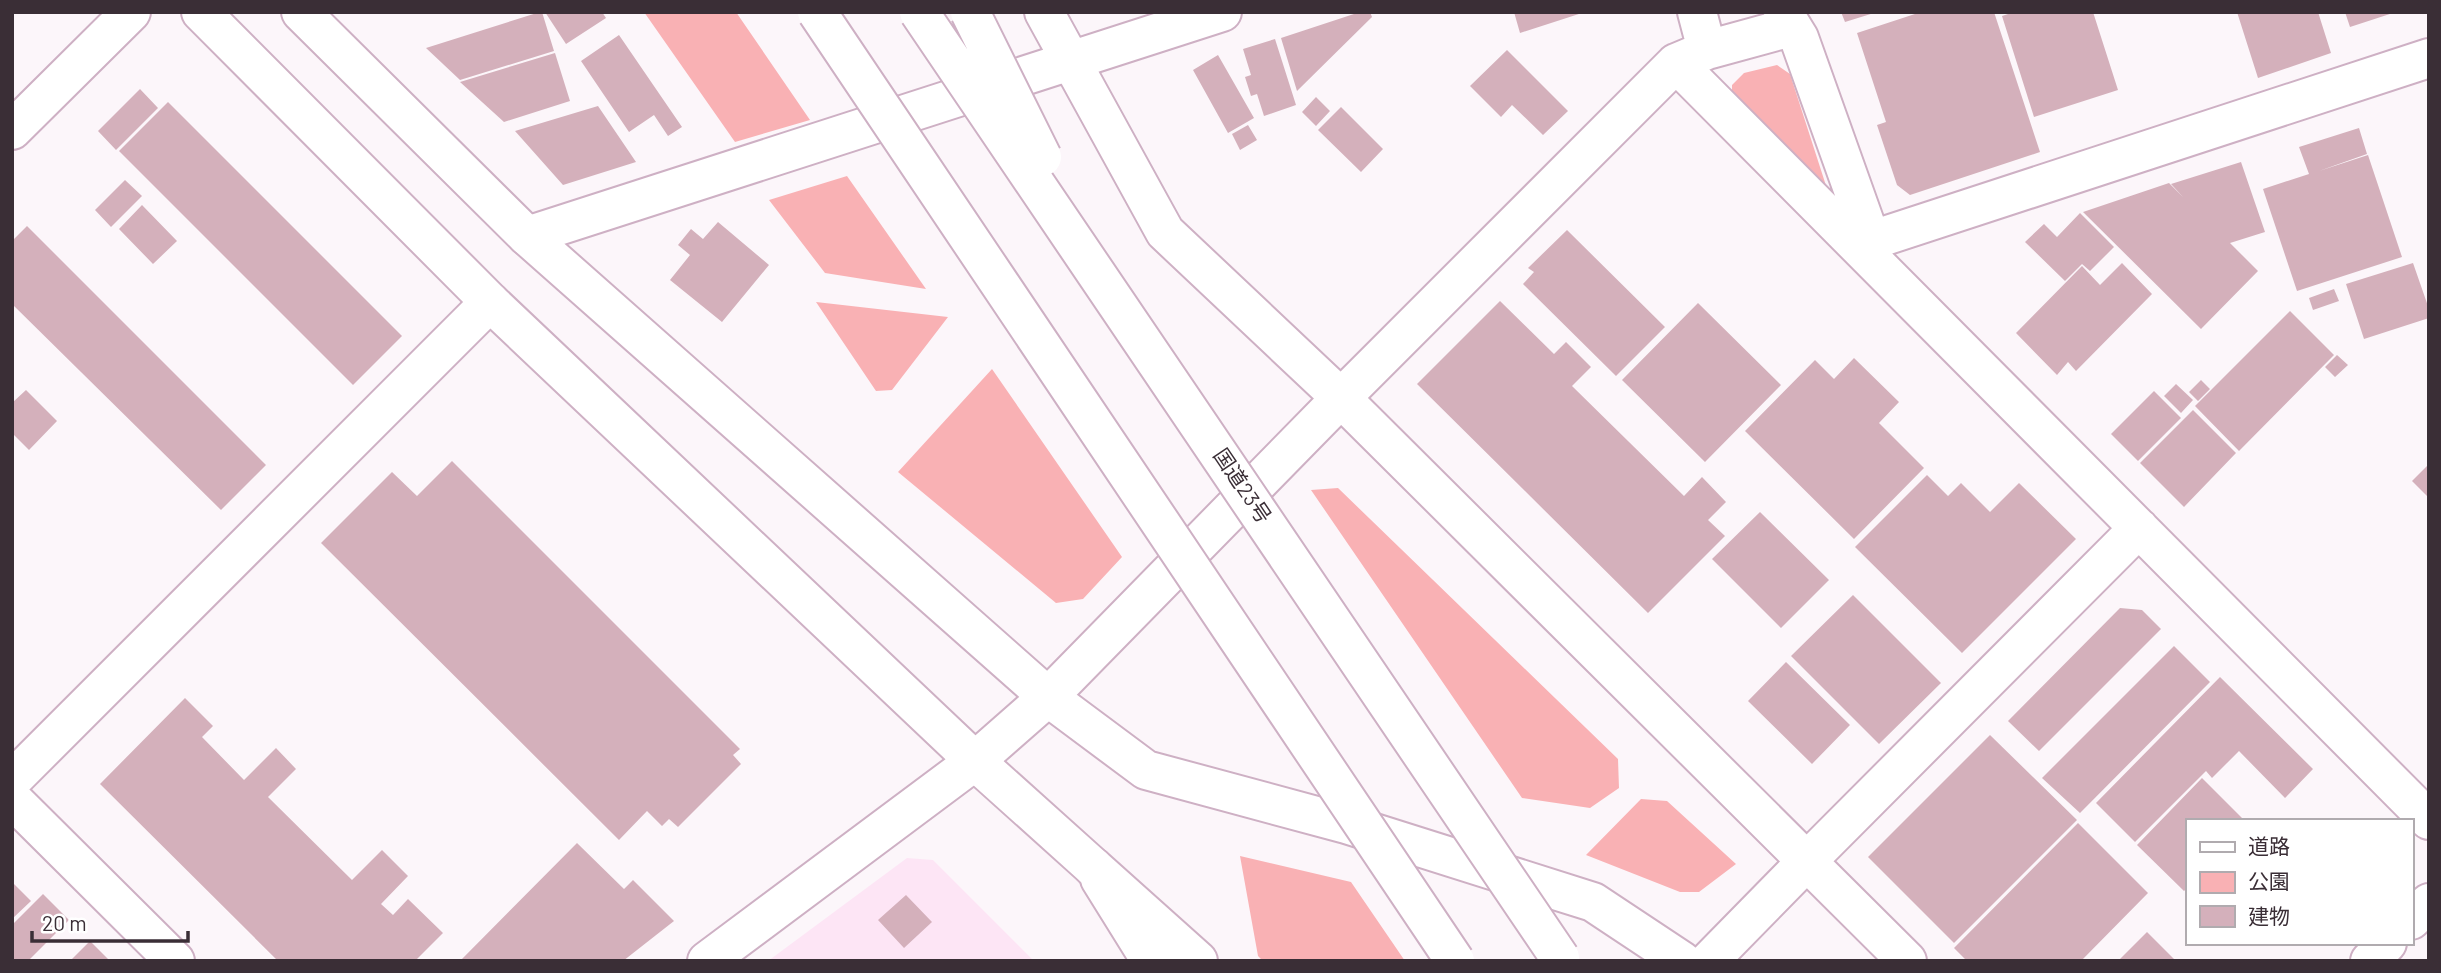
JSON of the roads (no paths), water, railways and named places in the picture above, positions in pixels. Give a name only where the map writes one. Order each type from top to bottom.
[{"type":"main road","points":[[12,130],[131,12]]},
{"type":"main road","points":[[201,12],[490,302],[975,761],[1198,961]]},
{"type":"main road","points":[[302,12],[527,236],[1048,697],[1146,770],[1346,824],[1593,902],[1682,961]]},
{"type":"main road","points":[[817,12],[1455,961]]},
{"type":"main road","name":"国道23号","points":[[919,12],[1562,959]]},
{"type":"main road","points":[[970,12],[1108,288]]},
{"type":"main road","points":[[1044,12],[1165,232],[1341,398],[1907,961]]},
{"type":"main road","points":[[527,236],[1222,12]]},
{"type":"main road","points":[[1691,57],[1697,12]]},
{"type":"main road","points":[[707,961],[975,761],[1048,697],[1341,398],[1691,57],[1787,20],[1799,38],[1864,243]]},
{"type":"main road","points":[[1691,57],[1864,243],[2140,528],[2429,820]]},
{"type":"main road","points":[[1864,243],[2429,58]]},
{"type":"main road","points":[[12,780],[490,302]]},
{"type":"main road","points":[[1709,961],[2140,528]]},
{"type":"main road","points":[[12,799],[175,961]]},
{"type":"main road","points":[[1093,867],[1150,961]]},
{"type":"main road","points":[[2413,918],[2429,903]]},
{"type":"main road","points":[[2370,961],[2386,945]]}]
